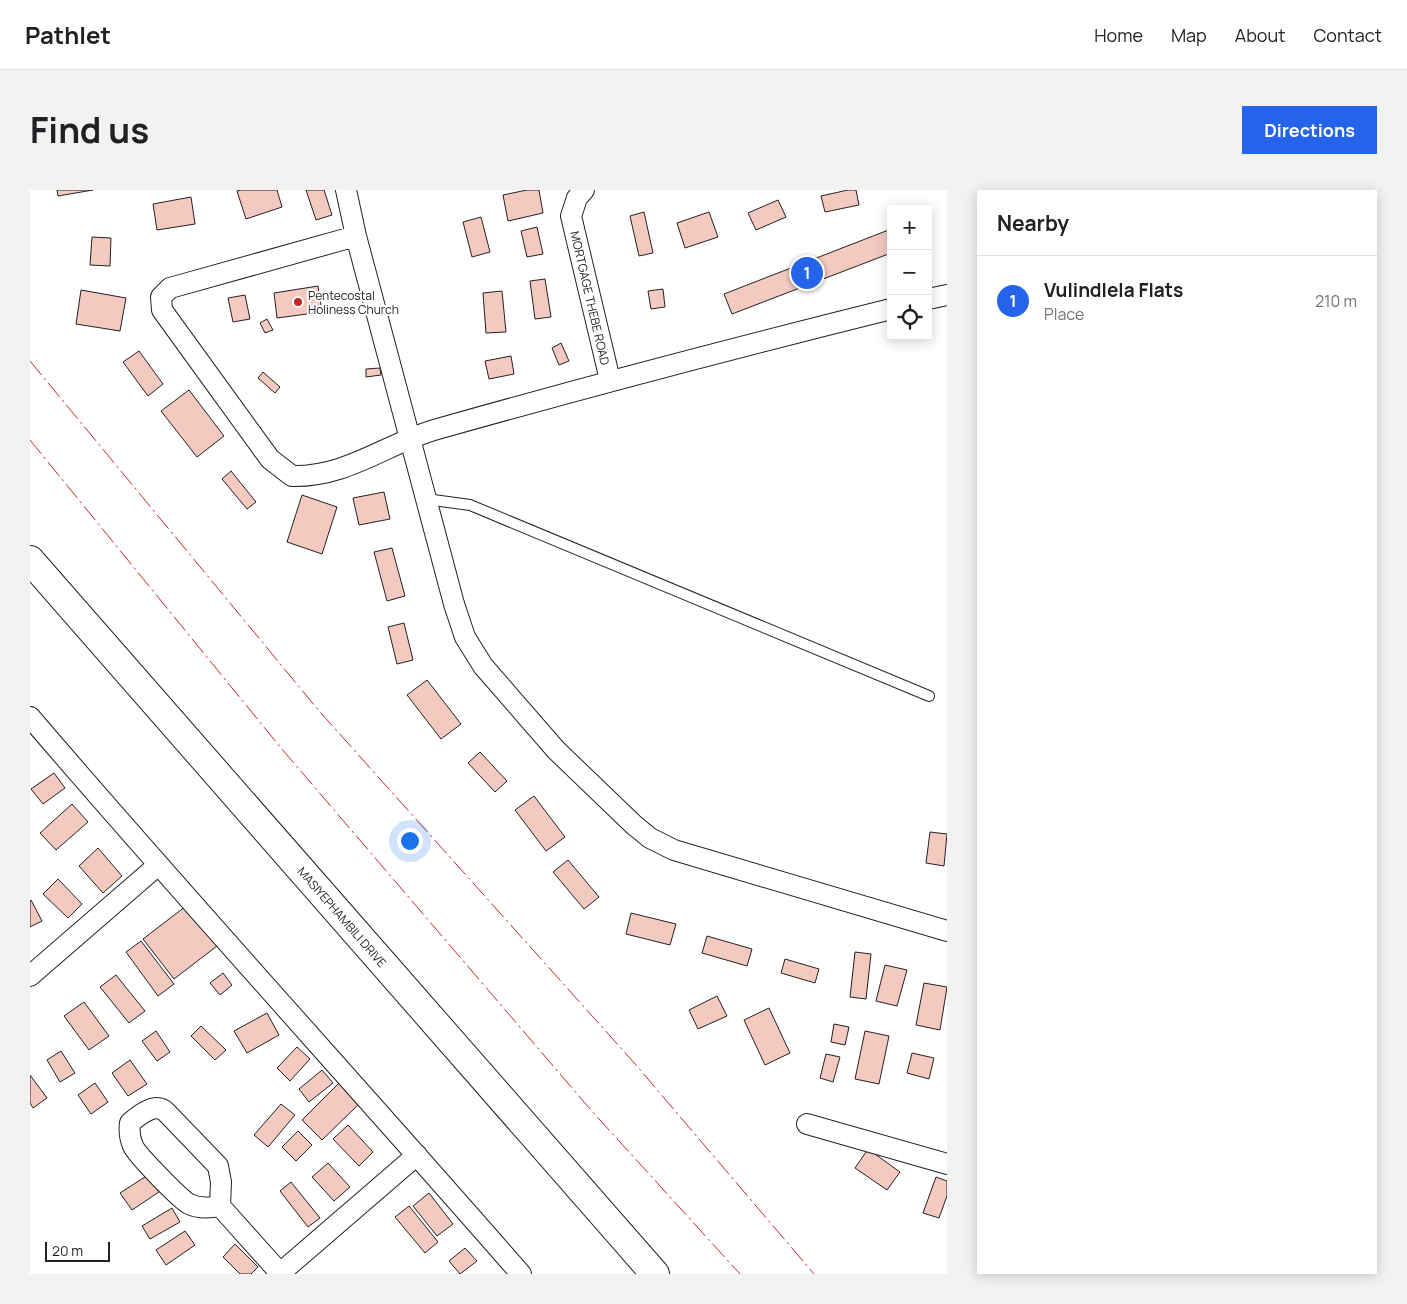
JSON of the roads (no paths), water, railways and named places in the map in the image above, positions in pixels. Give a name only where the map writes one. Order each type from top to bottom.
[{"type":"main road","name":"MASIYEPHAMBILI DRIVE","points":[[30,560],[655,1274]]},
{"type":"street","points":[[346,190],[356,236],[454,604],[465,637],[483,666],[556,750],[645,834],[674,850],[947,931]]},
{"type":"street","name":"MORTGAGE THEBE ROAD","points":[[584,190],[577,198],[571,216],[610,380]]},
{"type":"street","points":[[356,236],[170,288],[161,297],[162,310],[270,459],[292,476],[326,474],[366,460],[409,437],[610,380],[887,310]]},
{"type":"street","points":[[932,298],[947,295]]},
{"type":"street","points":[[30,717],[157,866],[417,1155],[520,1274]]},
{"type":"street","points":[[30,976],[157,866]]},
{"type":"street","points":[[220,1206],[205,1208],[189,1204],[140,1156],[132,1145],[130,1123],[156,1107],[166,1112],[218,1166],[221,1182],[220,1206],[279,1274],[417,1155]]},
{"type":"street","points":[[807,1124],[947,1164]]},
{"type":"lane","points":[[426,499],[470,505],[928,696]]},
{"type":"place","name":"Vulindlela Flats","points":[[807,273]]},
{"type":"place","name":"Pentecostal Holiness Church","points":[[298,302]]}]
